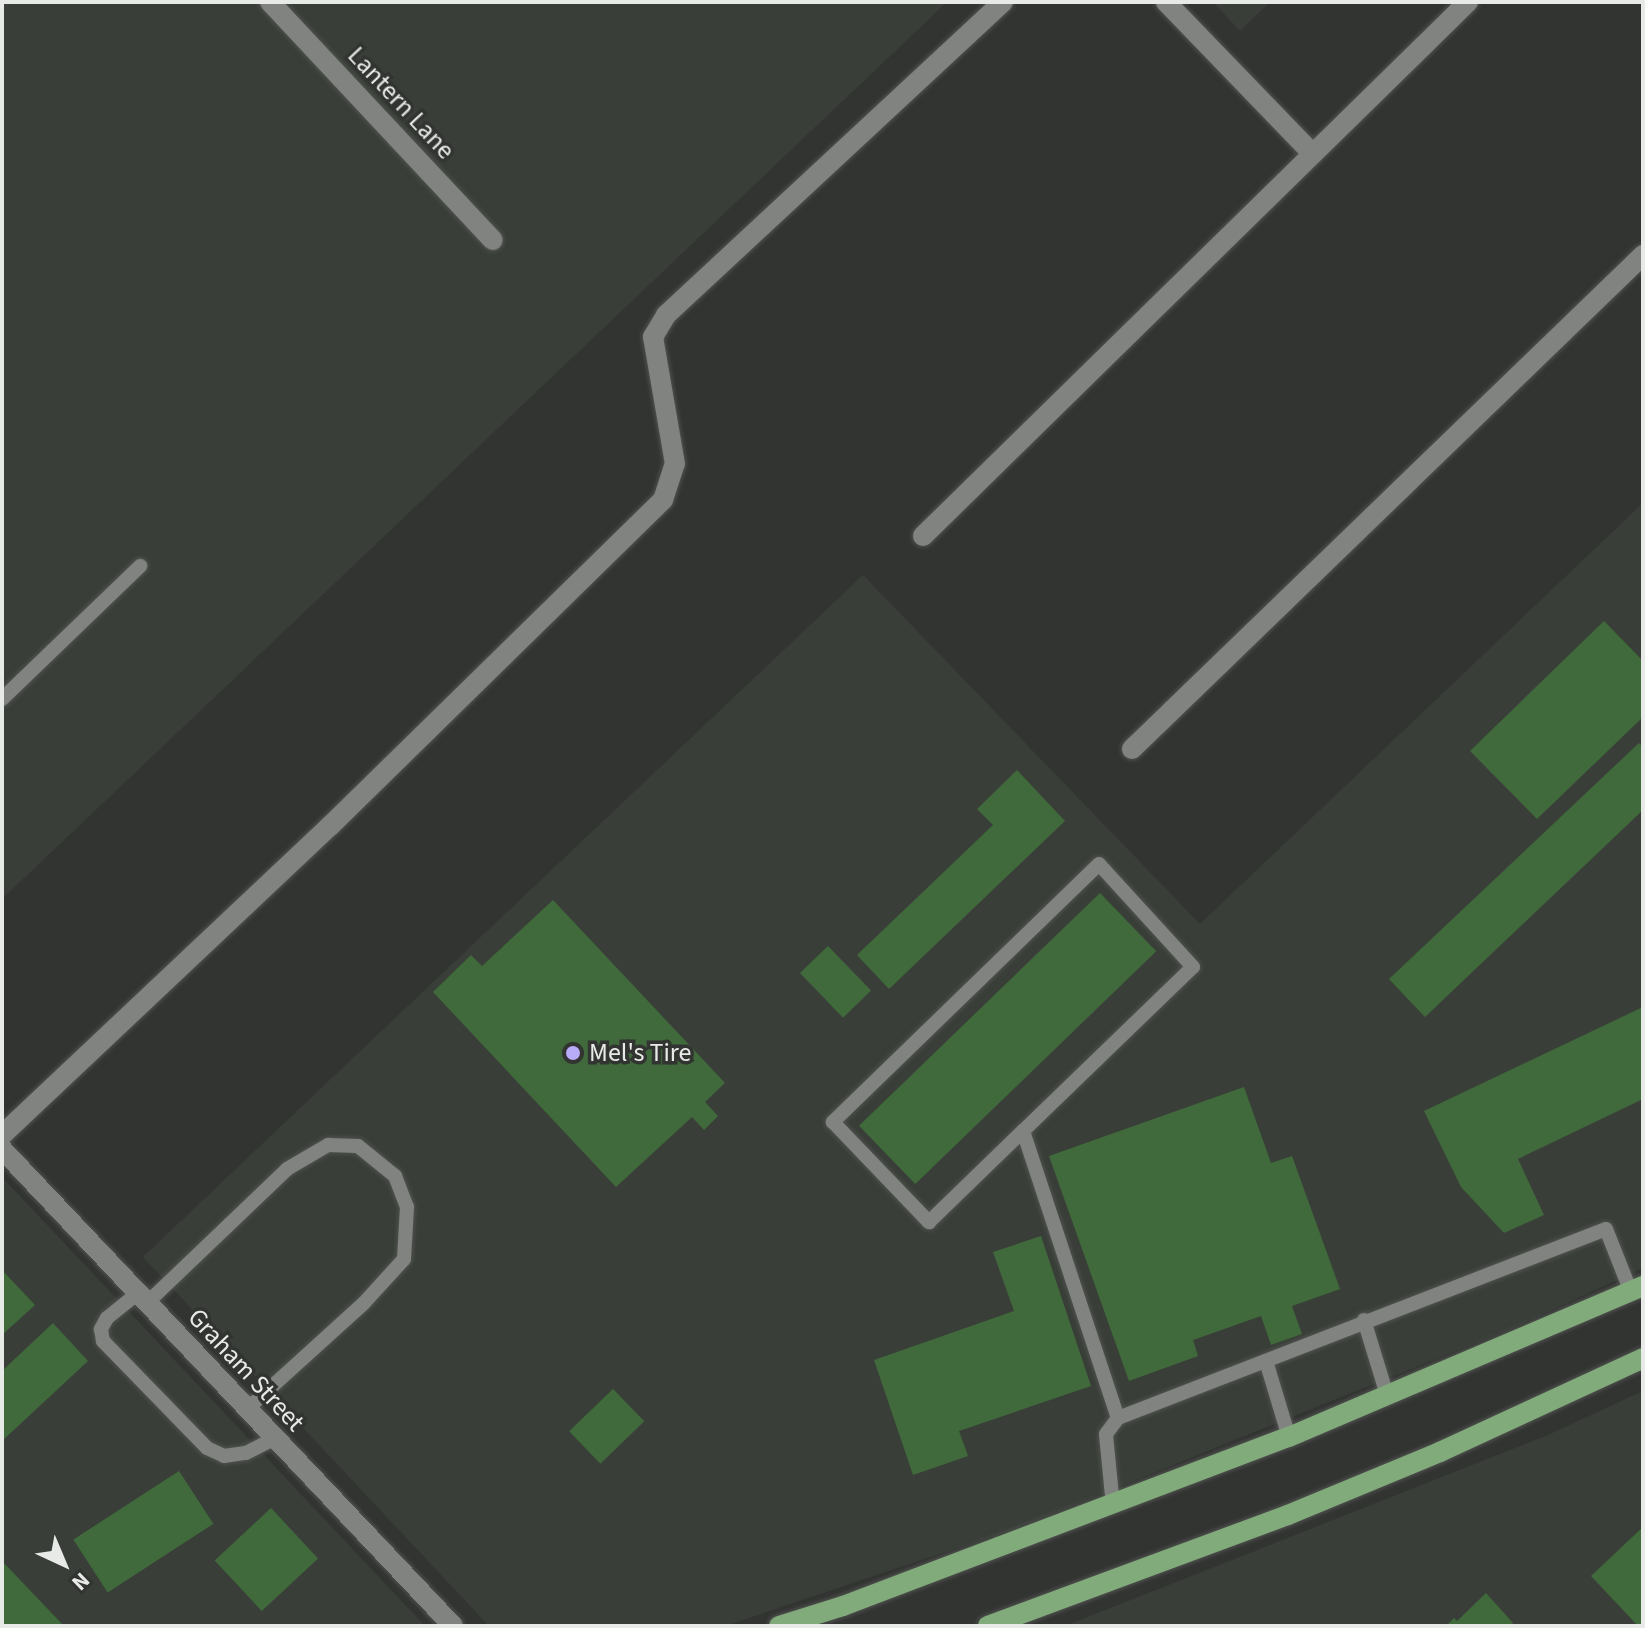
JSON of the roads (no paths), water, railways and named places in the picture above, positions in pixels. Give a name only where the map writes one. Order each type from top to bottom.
[{"type":"main road","points":[[779,1626],[843,1606],[1113,1506],[1289,1437],[1637,1289]]},
{"type":"main road","points":[[988,1626],[1288,1515],[1440,1452],[1643,1358]]},
{"type":"street","name":"Lantern Lane","points":[[270,2],[493,240]]},
{"type":"street","points":[[2,1135],[318,837],[663,500],[675,464],[653,337],[666,315],[1003,2]]},
{"type":"street","points":[[1166,2],[1313,154]]},
{"type":"street","points":[[923,536],[1468,2]]},
{"type":"street","points":[[1132,749],[1643,255]]},
{"type":"street","name":"Graham Street","points":[[2,1149],[453,1626]]},
{"type":"lane","points":[[2,699],[140,566]]},
{"type":"lane","points":[[1099,864],[1193,967],[1023,1131],[929,1222],[833,1122],[1099,864]]},
{"type":"lane","points":[[1023,1131],[1118,1418]]},
{"type":"lane","points":[[247,1409],[364,1303],[404,1259],[407,1207],[395,1176],[358,1146],[328,1145],[287,1169],[143,1298],[107,1318],[101,1329],[103,1341],[207,1448],[224,1456],[246,1453],[275,1438]]},
{"type":"lane","points":[[1113,1506],[1106,1434],[1118,1418],[1364,1320],[1606,1229],[1637,1289]]},
{"type":"lane","points":[[1364,1320],[1387,1395]]},
{"type":"lane","points":[[1266,1361],[1289,1437]]},
{"type":"place","name":"Mel's Tire","points":[[573,1053]]}]
